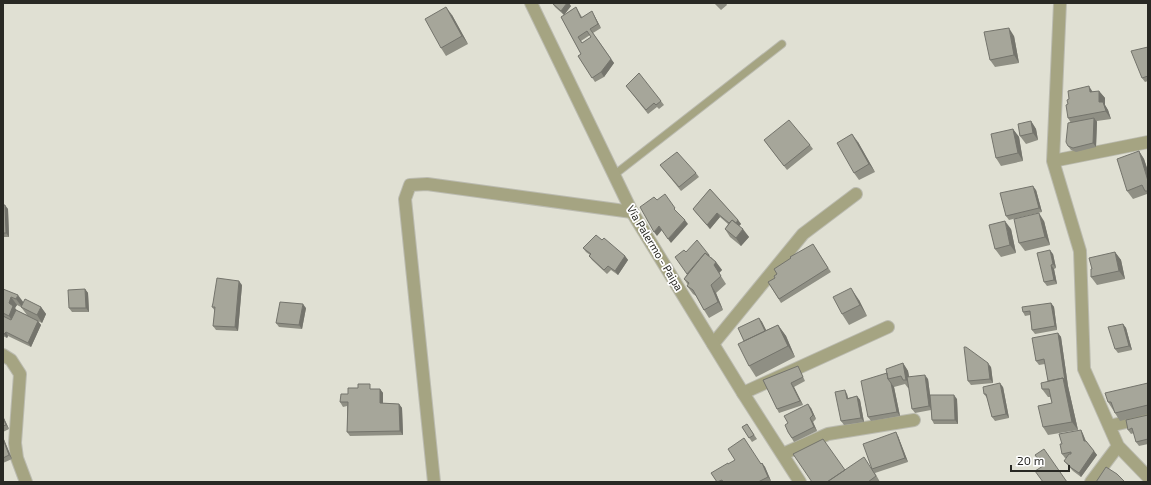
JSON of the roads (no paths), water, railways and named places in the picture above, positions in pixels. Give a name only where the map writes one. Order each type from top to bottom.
[{"type":"street","name":"Vía Palermo - Paipa","points":[[531,3],[632,212],[743,394],[800,482]]},
{"type":"street","points":[[1060,3],[1053,161],[1080,251],[1084,369],[1118,446],[1148,477]]},
{"type":"street","points":[[1053,161],[1148,142]]},
{"type":"street","points":[[434,482],[405,199],[410,185],[428,184],[632,212]]},
{"type":"street","points":[[713,344],[803,234],[856,194]]},
{"type":"street","points":[[743,394],[888,328]]},
{"type":"street","points":[[3,355],[11,360],[20,374],[15,443],[17,458],[26,482]]},
{"type":"street","points":[[1109,426],[1148,417]]},
{"type":"street","points":[[783,454],[828,434],[914,420]]},
{"type":"street","points":[[1091,482],[1118,446]]},
{"type":"lane","points":[[614,175],[782,44]]}]
